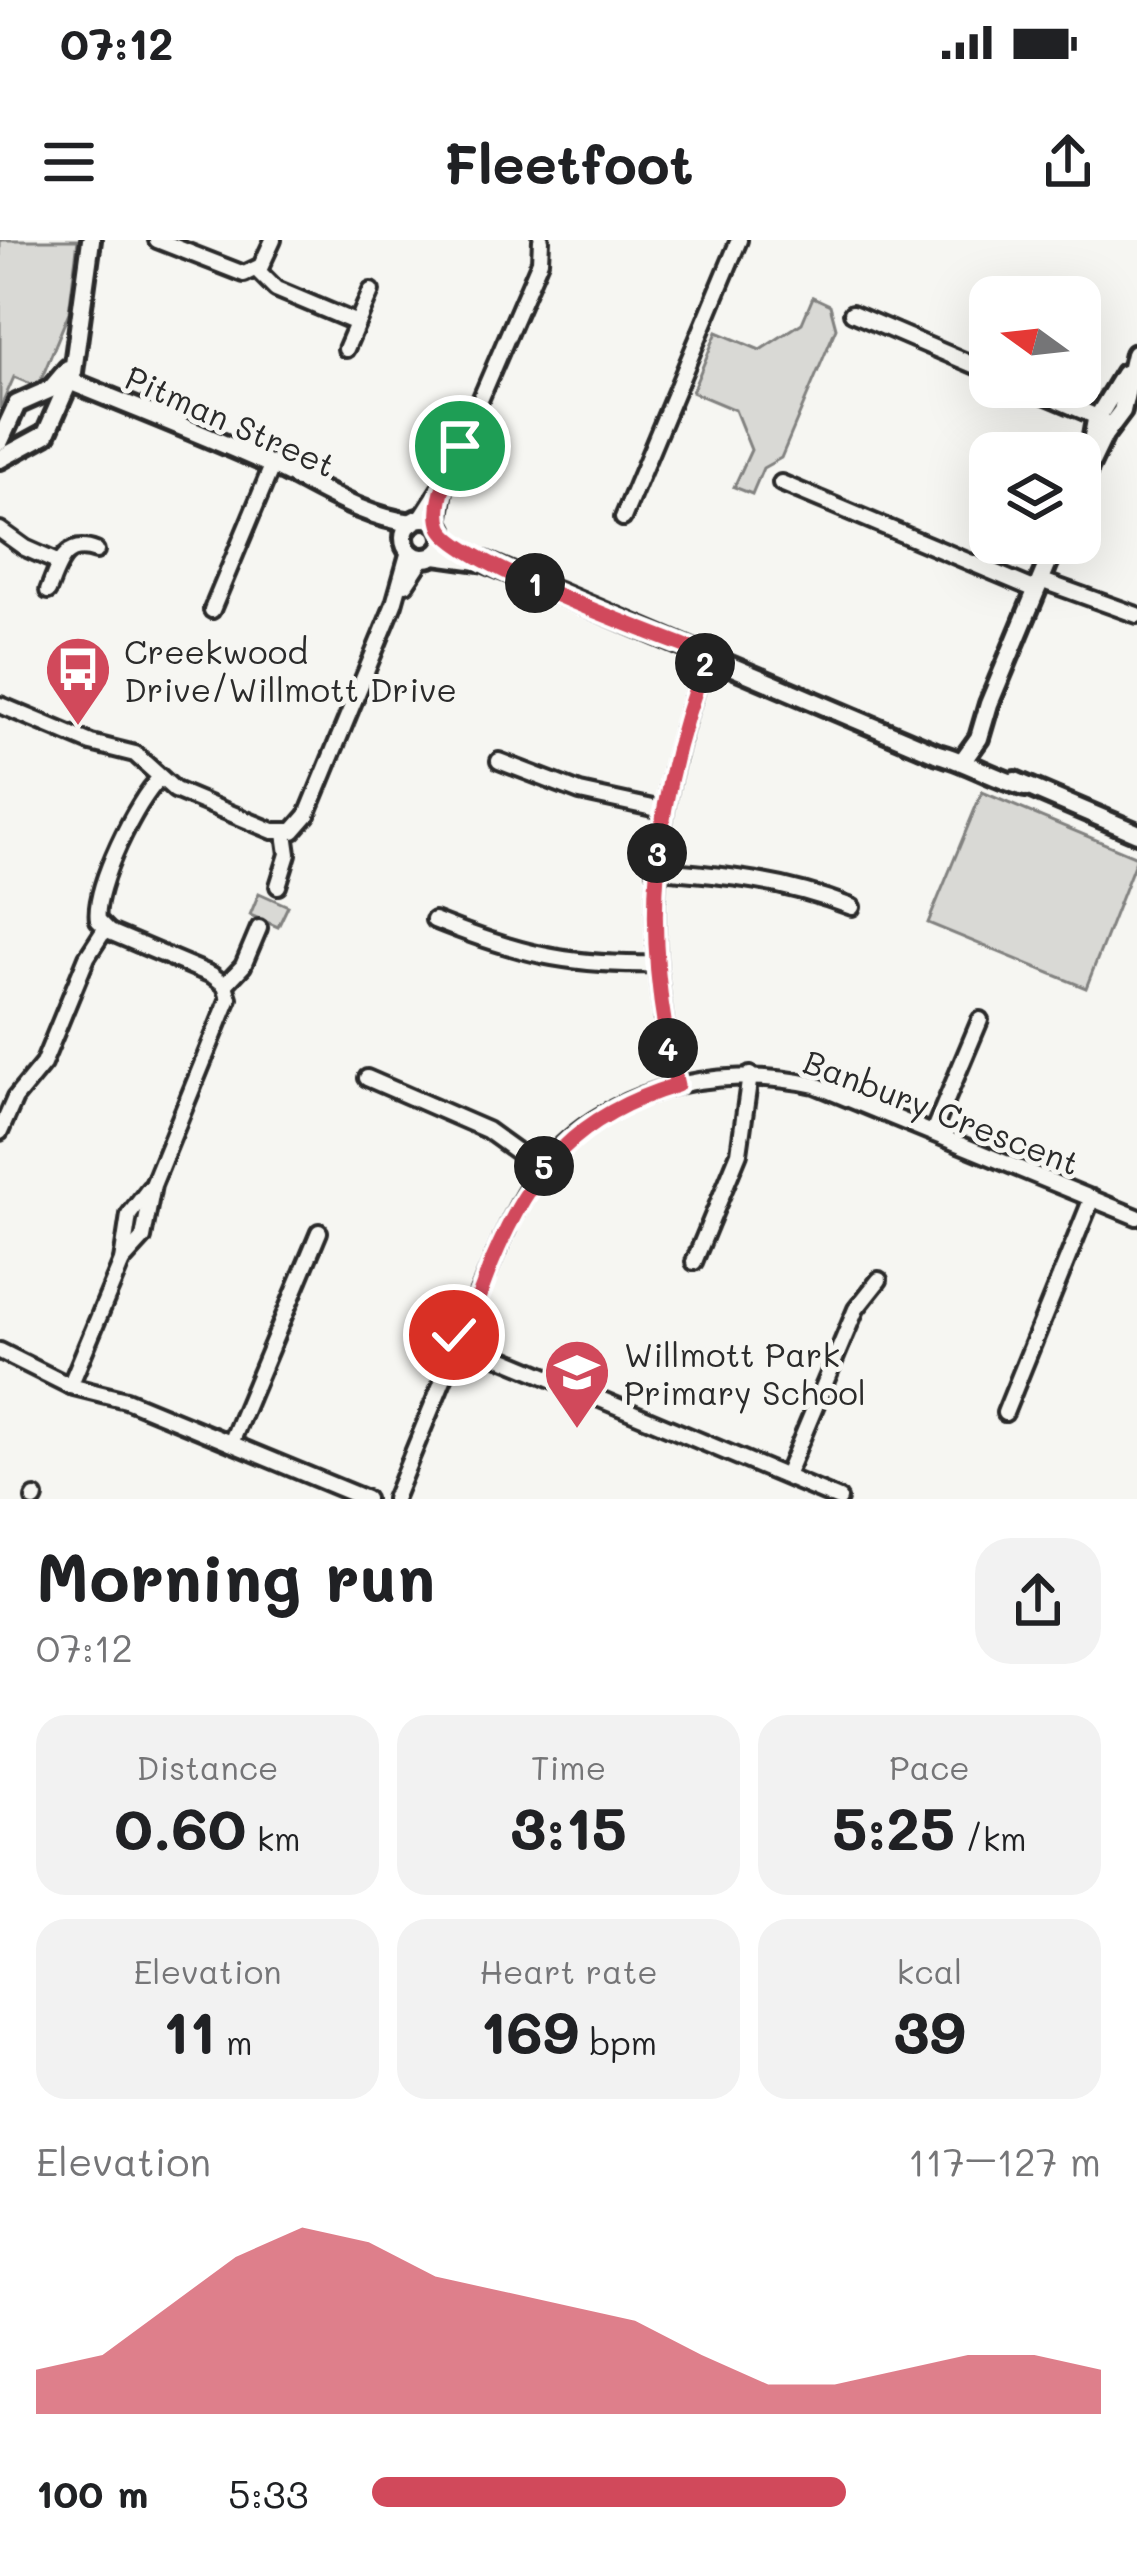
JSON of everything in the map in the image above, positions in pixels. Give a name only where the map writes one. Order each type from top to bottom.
[{"type":"street","points":[[0,459],[46,434],[74,357],[91,240]]},
{"type":"street","points":[[157,240],[236,272],[257,270]]},
{"type":"street","points":[[257,270],[273,240]]},
{"type":"street","points":[[0,705],[92,743],[135,754],[175,790],[285,832],[298,828],[541,261],[541,240]]},
{"type":"street","points":[[622,518],[740,240]]},
{"type":"street","points":[[257,270],[276,289],[357,323]]},
{"type":"street","points":[[346,349],[371,291]]},
{"type":"street","points":[[852,314],[969,363]]},
{"type":"street","points":[[1101,441],[1136,352]]},
{"type":"street","points":[[0,441],[17,404],[66,380]]},
{"type":"street","name":"Pitman Street","points":[[66,380],[938,754],[967,753],[989,776],[1137,833]]},
{"type":"street","points":[[212,610],[272,466]]},
{"type":"street","points":[[782,483],[1137,615]]},
{"type":"street","points":[[0,530],[59,563]]},
{"type":"street","points":[[48,591],[59,563],[75,547],[96,551]]},
{"type":"street","points":[[967,753],[1047,564]]},
{"type":"street","points":[[677,1085],[656,964],[655,870],[676,746],[708,655]]},
{"type":"street","points":[[500,761],[580,792],[662,810]]},
{"type":"street","points":[[70,1386],[122,1261],[129,1215],[153,1185],[227,1006],[225,985],[212,975],[105,929],[96,915],[138,805],[160,778]]},
{"type":"street","points":[[278,886],[287,863],[285,832]]},
{"type":"street","points":[[655,870],[776,882],[852,907]]},
{"type":"street","points":[[434,920],[534,956],[596,964],[656,964]]},
{"type":"street","points":[[225,985],[243,966],[259,928]]},
{"type":"street","points":[[0,1132],[15,1098],[43,1064],[87,957],[105,929]]},
{"type":"street","points":[[933,1132],[980,1020]]},
{"type":"street","points":[[694,1262],[739,1153],[750,1075]]},
{"type":"street","name":"Banbury Crescent","points":[[394,1499],[445,1375],[464,1343],[474,1305],[509,1222],[541,1169],[596,1121],[635,1099],[677,1085],[750,1075],[815,1085],[1137,1216]]},
{"type":"street","points":[[367,1078],[487,1130],[541,1169]]},
{"type":"street","points":[[1004,1413],[1092,1198]]},
{"type":"street","points":[[231,1443],[319,1232]]},
{"type":"street","points":[[786,1476],[856,1309],[879,1280]]},
{"type":"street","points":[[464,1343],[839,1499]]},
{"type":"street","points":[[0,1351],[70,1386],[126,1400],[366,1499]]},
{"type":"shaded area","points":[[0,240],[78,240],[69,312],[38,387],[14,377],[0,409]]},
{"type":"shaded area","points":[[813,297],[830,305],[836,328],[781,458],[763,468],[752,494],[734,487],[751,450],[735,410],[692,392],[717,332],[760,350],[802,323]]},
{"type":"shaded area","points":[[982,792],[1137,857],[1086,988],[928,923]]},
{"type":"shaded area","points":[[259,893],[288,906],[278,927],[250,915]]},
{"type":"place","name":"Creekwood Drive/Willmott Drive","points":[[78,728]]},
{"type":"place","name":"Willmott Park Primary School","points":[[577,1431]]},
{"type":"route","points":[[454,1335],[474,1305],[509,1222],[541,1169],[596,1121],[635,1099],[677,1085],[659,994],[655,870],[676,746],[708,655],[484,562],[444,532],[439,524],[441,503],[460,446]]}]
